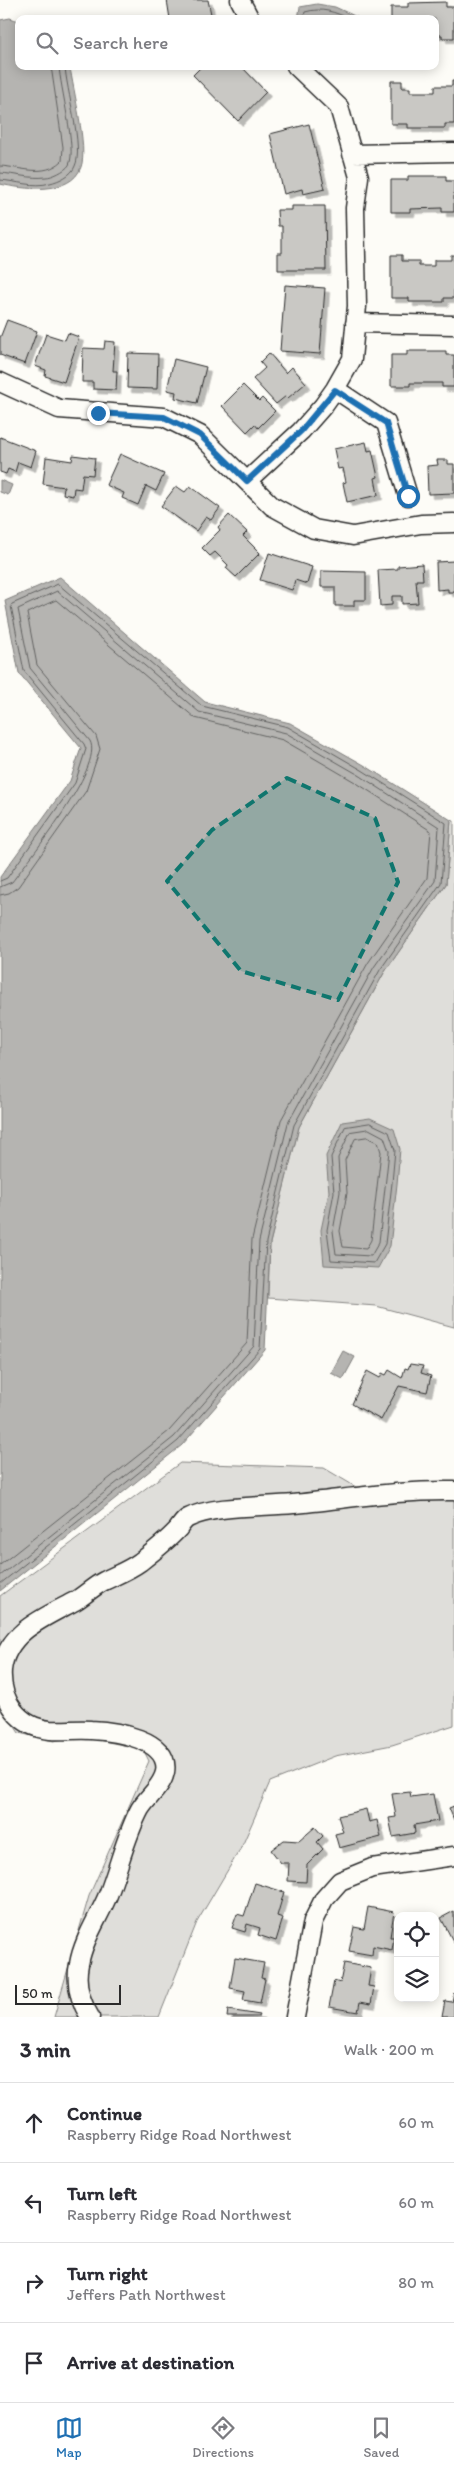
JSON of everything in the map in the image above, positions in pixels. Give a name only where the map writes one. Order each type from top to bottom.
[{"type":"street","points":[[240,0],[248,15]]},
{"type":"street","points":[[247,481],[301,431],[335,390],[352,359],[358,290],[355,208],[359,177],[339,107],[300,70]]},
{"type":"street","points":[[352,154],[454,152]]},
{"type":"street","points":[[355,323],[454,325]]},
{"type":"street","points":[[0,382],[59,409],[164,417],[200,435],[272,506],[314,529],[353,536],[421,524],[454,523]]},
{"type":"street","points":[[335,390],[386,423],[408,496]]},
{"type":"street","points":[[90,2017],[78,1989],[78,1965],[141,1809],[160,1784],[165,1773],[165,1760],[161,1751],[146,1742],[130,1737],[92,1730],[49,1730],[24,1720],[6,1702],[3,1690],[2,1673],[8,1648],[23,1631],[40,1618],[140,1562],[161,1545],[186,1518],[212,1512],[361,1495],[418,1491],[454,1491]]},
{"type":"street","points":[[295,2017],[313,1921],[324,1899],[340,1881],[372,1868],[454,1856]]},
{"type":"highlighted area","points":[[287,778],[375,818],[398,882],[338,1000],[241,971],[167,881],[212,830]]},
{"type":"shaded area","points":[[451,820],[454,821],[454,1327],[376,1306],[268,1298],[270,1243],[299,1127],[384,973],[446,884]]},
{"type":"shaded area","points":[[180,1463],[324,1468],[356,1487],[454,1485],[454,1725],[392,1745],[335,1756],[270,1782],[242,1846],[197,1922],[159,2017],[54,2017],[89,1896],[149,1761],[143,1749],[78,1736],[54,1741],[19,1733],[0,1704],[0,1596]]},
{"type":"water","points":[[317,4],[335,7],[352,15],[299,15],[300,7]]},
{"type":"water","points":[[10,18],[15,20],[15,70],[71,70],[83,146],[83,158],[76,176],[67,183],[45,188],[21,188],[0,184],[0,20]]},
{"type":"water","points":[[0,480],[12,485],[8,495],[0,492]]},
{"type":"water","points":[[60,577],[205,702],[290,723],[364,765],[451,820],[446,884],[384,973],[299,1127],[270,1243],[265,1350],[182,1445],[0,1591],[0,877],[70,781],[81,748],[19,673],[5,601]]},
{"type":"water","points":[[370,1118],[394,1129],[400,1149],[390,1246],[378,1268],[324,1265],[321,1230],[329,1192],[326,1156],[342,1122]]},
{"type":"water","points":[[343,1351],[355,1357],[343,1379],[331,1373]]},
{"type":"building","points":[[167,0],[208,0],[211,15],[169,15]]},
{"type":"building","points":[[446,2],[446,7],[454,7],[454,38],[442,38],[442,35],[439,35],[439,15],[391,15],[391,7],[408,7],[408,3]]},
{"type":"building","points":[[198,70],[245,70],[266,92],[238,121],[193,75]]},
{"type":"building","points":[[391,81],[402,81],[402,88],[410,88],[410,92],[435,92],[435,86],[452,86],[452,81],[454,81],[454,124],[445,124],[445,128],[408,128],[408,124],[391,124]]},
{"type":"building","points":[[309,124],[325,189],[303,194],[302,189],[284,194],[270,134]]},
{"type":"building","points":[[408,176],[446,176],[446,181],[454,181],[454,212],[442,212],[442,208],[410,209],[410,212],[391,212],[391,180],[408,180]]},
{"type":"building","points":[[292,206],[325,206],[326,270],[278,270],[278,253],[282,253],[282,226],[278,226],[277,210],[292,210]]},
{"type":"building","points":[[391,255],[402,255],[402,261],[419,261],[419,266],[434,266],[434,260],[451,260],[451,255],[454,255],[454,298],[444,298],[444,302],[409,302],[409,298],[391,298]]},
{"type":"building","points":[[285,285],[325,288],[320,354],[280,351]]},
{"type":"building","points":[[7,320],[37,331],[25,364],[0,355],[0,338]]},
{"type":"building","points":[[68,333],[79,337],[64,382],[45,376],[46,370],[35,366],[46,334],[65,340]]},
{"type":"building","points":[[105,341],[115,342],[113,371],[117,371],[116,390],[93,389],[93,382],[82,382],[83,348],[104,349]]},
{"type":"building","points":[[407,351],[446,351],[446,355],[454,355],[454,387],[442,387],[442,383],[410,383],[410,386],[391,386],[391,355],[407,355]]},
{"type":"building","points":[[128,353],[158,354],[157,389],[127,388]]},
{"type":"building","points":[[269,353],[286,373],[292,367],[306,383],[288,398],[286,396],[276,404],[253,379],[265,368],[260,362]]},
{"type":"building","points":[[174,359],[206,367],[197,403],[175,398],[176,392],[167,390]]},
{"type":"building","points":[[243,385],[259,401],[262,398],[275,411],[258,428],[255,424],[247,432],[222,406]]},
{"type":"building","points":[[0,437],[36,451],[31,467],[18,462],[15,472],[8,469],[6,474],[0,472]]},
{"type":"building","points":[[366,442],[368,451],[372,450],[378,477],[375,478],[378,495],[347,502],[343,483],[346,482],[343,468],[338,469],[334,449]]},
{"type":"building","points":[[120,454],[164,474],[156,491],[146,486],[138,505],[122,498],[124,493],[106,485]]},
{"type":"building","points":[[73,455],[95,458],[93,475],[83,474],[81,489],[74,488],[73,496],[63,494],[64,487],[43,484],[46,457],[72,461]]},
{"type":"building","points":[[437,460],[448,460],[448,464],[454,464],[454,493],[428,494],[427,466],[438,465]]},
{"type":"building","points":[[176,486],[185,492],[190,486],[220,508],[211,520],[206,517],[196,531],[161,506]]},
{"type":"building","points":[[229,515],[247,532],[243,536],[260,553],[236,577],[226,568],[228,565],[215,552],[210,556],[202,548],[220,530],[218,527]]},
{"type":"building","points":[[269,553],[312,567],[307,584],[295,580],[292,590],[260,580]]},
{"type":"building","points":[[454,561],[454,592],[448,592],[448,589],[437,590],[436,562]]},
{"type":"building","points":[[422,564],[423,580],[416,580],[418,603],[402,604],[402,596],[392,596],[392,605],[380,606],[378,570],[398,569],[398,566]]},
{"type":"building","points":[[321,571],[366,572],[366,600],[354,600],[354,606],[335,606],[335,587],[321,587]]},
{"type":"building","points":[[410,1364],[423,1366],[421,1373],[431,1376],[427,1392],[399,1386],[381,1420],[352,1404],[367,1371],[380,1378],[382,1373],[386,1375],[389,1370],[402,1378],[405,1368],[408,1369]]},
{"type":"building","points":[[410,1792],[411,1797],[433,1794],[438,1821],[414,1825],[415,1833],[393,1837],[389,1818],[396,1817],[392,1794]]},
{"type":"building","points":[[454,1806],[454,1820],[449,1808]]},
{"type":"building","points":[[366,1809],[369,1822],[377,1820],[381,1837],[339,1848],[335,1834],[343,1832],[338,1816]]},
{"type":"building","points":[[315,1827],[323,1836],[317,1842],[323,1849],[307,1865],[306,1882],[288,1881],[289,1863],[281,1863],[271,1850],[284,1840],[299,1841]]},
{"type":"building","points":[[255,1883],[284,1892],[277,1916],[283,1918],[276,1941],[258,1935],[260,1928],[247,1924],[245,1932],[232,1928],[237,1914],[244,1916]]},
{"type":"building","points":[[368,1907],[394,1912],[390,1937],[394,1937],[392,1950],[373,1946],[372,1955],[349,1951],[354,1927],[364,1929]]},
{"type":"building","points":[[454,1911],[454,1943],[441,1918]]},
{"type":"building","points":[[235,1958],[264,1963],[261,1978],[265,1979],[260,2003],[243,2000],[245,1991],[230,1988]]},
{"type":"building","points":[[344,1963],[371,1968],[368,1986],[374,1987],[371,2004],[360,2002],[358,2012],[329,2007],[334,1981],[340,1983]]},
{"type":"building","points":[[454,1993],[454,2017],[442,2017],[445,2001],[452,2002]]},
{"type":"building","points":[[228,2010],[260,2015],[259,2017],[227,2017]]},
{"type":"route","points":[[98,413],[164,417],[200,435],[247,481],[301,431],[335,390],[386,423],[408,496]]}]
